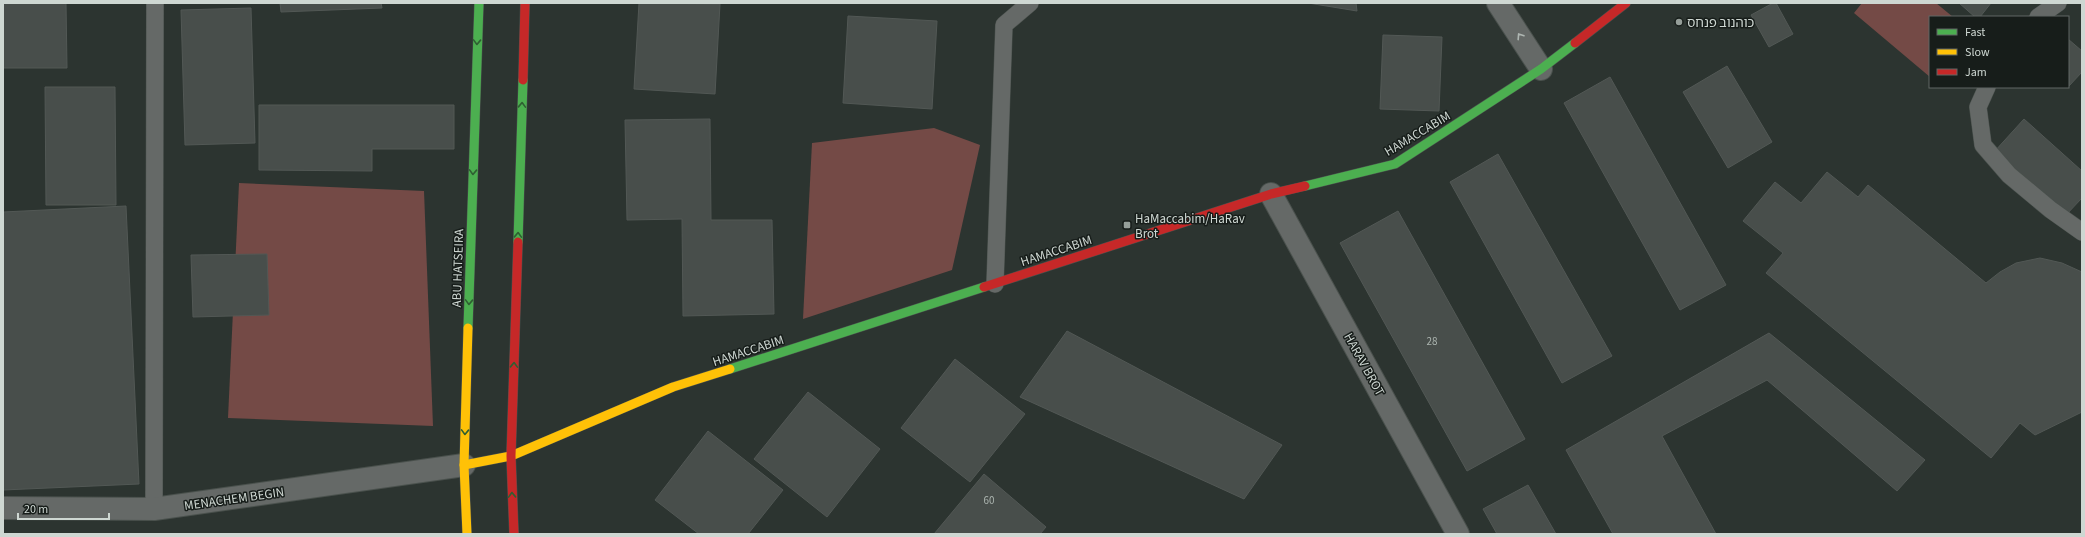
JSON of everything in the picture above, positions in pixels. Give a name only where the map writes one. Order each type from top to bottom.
[{"type":"street","name":"ABU HATSEIRA","points":[[467,534],[464,465],[479,3]]},
{"type":"street","points":[[514,534],[511,456],[525,3]]},
{"type":"street","points":[[1498,3],[1541,69]]},
{"type":"street","name":"HAMACCABIM","points":[[464,465],[511,456],[673,388],[1271,194],[1395,164],[1541,69],[1626,3]]},
{"type":"street","name":"HARAV BROT","points":[[1271,194],[1458,534]]},
{"type":"street","name":"MENACHEM BEGIN","points":[[3,508],[154,509],[464,465]]},
{"type":"lane","points":[[154,509],[155,3]]},
{"type":"lane","points":[[995,284],[1004,25],[1030,3]]},
{"type":"lane","points":[[2039,16],[2058,3]]},
{"type":"lane","points":[[1987,88],[1978,107],[1983,145],[2009,175],[2051,210],[2082,232]]},
{"type":"shaded area","points":[[1862,3],[1936,3],[1952,16],[1929,16],[1929,76],[1854,13]]},
{"type":"shaded area","points":[[934,128],[980,145],[952,270],[803,319],[812,143]]},
{"type":"shaded area","points":[[239,183],[424,191],[433,426],[228,418]]},
{"type":"building","points":[[3,3],[66,3],[67,68],[3,68]]},
{"type":"building","points":[[280,3],[381,3],[382,8],[281,12]]},
{"type":"building","points":[[639,3],[720,4],[715,94],[634,89]]},
{"type":"building","points":[[1308,3],[1356,3],[1357,11]]},
{"type":"building","points":[[1773,3],[1776,3],[1793,34],[1769,47],[1751,15]]},
{"type":"building","points":[[1959,3],[1991,3],[1981,16],[1974,16]]},
{"type":"building","points":[[251,8],[255,143],[185,145],[181,10]]},
{"type":"building","points":[[848,16],[937,21],[932,109],[843,103]]},
{"type":"building","points":[[1383,35],[1442,37],[1439,111],[1380,109]]},
{"type":"building","points":[[2069,40],[2082,51],[2082,72],[2069,86]]},
{"type":"building","points":[[1727,66],[1772,142],[1728,168],[1683,92]]},
{"type":"building","points":[[1610,77],[1726,285],[1680,310],[1564,103]]},
{"type":"building","points":[[45,87],[115,87],[116,205],[46,205]]},
{"type":"building","points":[[259,105],[454,105],[454,149],[372,149],[372,171],[259,170]]},
{"type":"building","points":[[710,119],[711,220],[772,220],[774,314],[683,316],[682,219],[627,220],[625,120]]},
{"type":"building","points":[[2024,119],[2082,171],[2082,198],[2065,216],[1994,152]]},
{"type":"building","points":[[1498,154],[1612,356],[1562,383],[1450,182]]},
{"type":"building","points":[[1827,172],[1858,197],[1868,185],[1986,283],[2000,272],[2016,263],[2040,258],[2062,263],[2082,272],[2082,412],[2035,435],[2020,423],[1991,458],[1766,273],[1783,253],[1743,221],[1775,182],[1801,203]]},
{"type":"building","points":[[126,206],[139,484],[3,490],[3,212]]},
{"type":"building","points":[[1398,211],[1525,439],[1467,471],[1340,243]]},
{"type":"building","points":[[267,254],[269,315],[193,317],[191,255]]},
{"type":"building","points":[[1067,331],[1282,445],[1244,499],[1020,397]]},
{"type":"building","points":[[1769,333],[1925,460],[1897,491],[1767,380],[1662,436],[1716,534],[1613,534],[1566,450]]},
{"type":"building","points":[[955,359],[1025,414],[970,482],[901,428]]},
{"type":"building","points":[[808,392],[880,449],[827,517],[754,459]]},
{"type":"building","points":[[708,431],[783,490],[748,534],[699,534],[655,500]]},
{"type":"building","points":[[984,474],[1046,527],[1040,534],[934,534]]},
{"type":"building","points":[[1528,485],[1556,534],[1497,534],[1483,509]]},
{"type":"traffic: fast","points":[[468,328],[479,3]]},
{"type":"traffic: fast","points":[[1305,186],[1395,164],[1541,69],[1575,43]]},
{"type":"traffic: fast","points":[[518,242],[523,80]]},
{"type":"traffic: fast","points":[[730,369],[984,287]]},
{"type":"traffic: slow","points":[[467,534],[464,465],[468,328]]},
{"type":"traffic: slow","points":[[464,465],[511,456],[673,387],[730,369]]},
{"type":"traffic: jam","points":[[523,80],[525,3]]},
{"type":"traffic: jam","points":[[1575,43],[1626,3]]},
{"type":"traffic: jam","points":[[984,287],[1271,194],[1305,186]]},
{"type":"traffic: jam","points":[[514,534],[511,456],[518,242]]},
{"type":"place","name":"כוהנוב פנחס","points":[[1679,22]]},
{"type":"place","name":"HaMaccabim/HaRav Brot","points":[[1127,225]]}]
